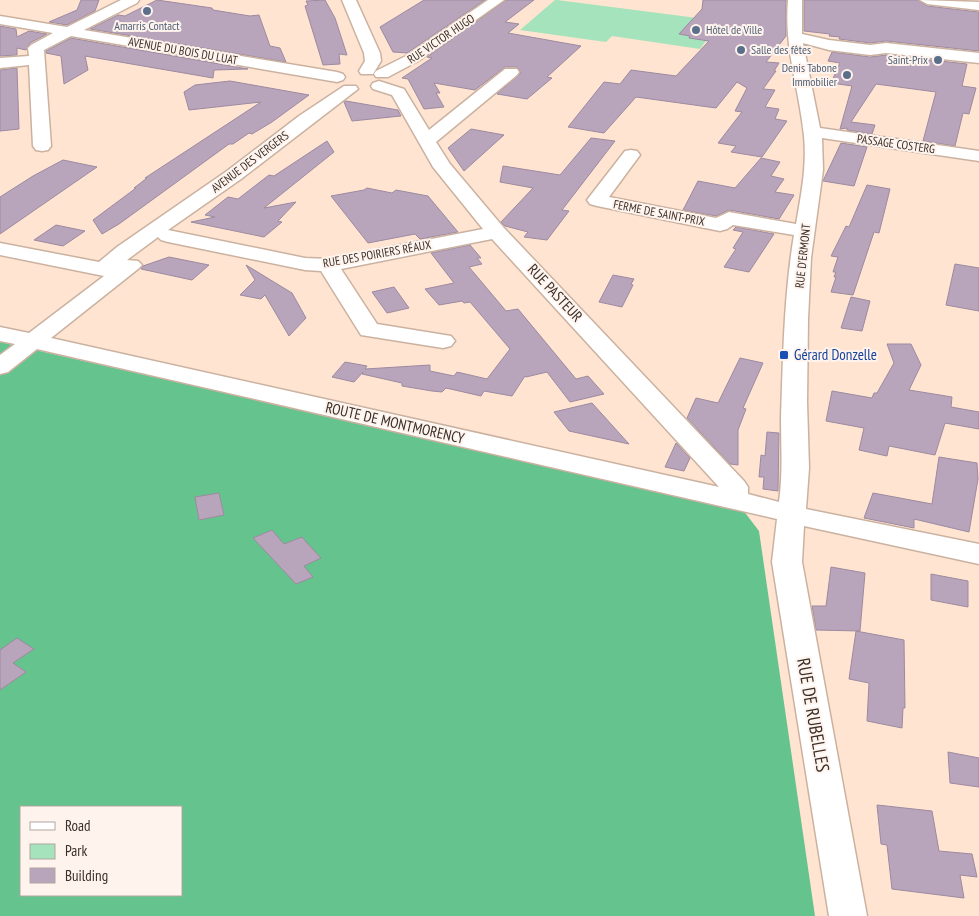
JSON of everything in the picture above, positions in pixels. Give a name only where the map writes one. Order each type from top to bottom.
[{"type":"street","points":[[42,146],[36,48],[132,0]]},
{"type":"street","points":[[343,83],[365,89],[376,77],[372,52],[349,0]]},
{"type":"street","name":"RUE VICTOR HUGO","points":[[376,77],[413,58],[497,0]]},
{"type":"street","name":"RUE D'ERMONT","points":[[790,514],[795,475],[794,422],[801,266],[804,231],[814,174],[814,132],[792,21],[795,0]]},
{"type":"street","points":[[927,0],[979,6]]},
{"type":"street","name":"AVENUE DU BOIS DU LUAT","points":[[0,20],[343,83]]},
{"type":"street","points":[[795,42],[870,50],[886,48],[979,58]]},
{"type":"street","points":[[0,63],[36,60]]},
{"type":"street","points":[[426,141],[511,72]]},
{"type":"street","name":"RUE PASTEUR","points":[[376,77],[398,92],[442,167],[497,232],[734,486],[735,499]]},
{"type":"street","name":"AVENUE DES VERGERS","points":[[0,367],[114,272],[110,263],[159,234],[169,222],[332,100],[343,83]]},
{"type":"street","name":"PASSAGE COSTERG","points":[[814,132],[979,156]]},
{"type":"street","name":"FERME DE SAINT-PRIX","points":[[631,155],[598,200],[720,225],[729,218],[804,231]]},
{"type":"street","name":"RUE DES POIRIERS RÉAUX","points":[[159,234],[305,264],[328,265],[497,232]]},
{"type":"street","points":[[0,249],[114,272]]},
{"type":"street","points":[[328,265],[369,330],[443,341]]},
{"type":"street","name":"ROUTE DE MONTMORENCY","points":[[0,334],[735,499],[790,514],[979,554]]},
{"type":"street","name":"RUE DE RUBELLES","points":[[790,514],[787,562],[848,916]]},
{"type":"green space","points":[[555,0],[736,23],[719,38],[705,42],[700,49],[612,36],[606,42],[520,30]]},
{"type":"green space","points":[[0,342],[743,510],[759,531],[815,916],[0,916]]},
{"type":"building","points":[[81,0],[99,0],[95,11],[67,25],[49,22],[77,10]]},
{"type":"building","points":[[157,0],[250,16],[259,15],[270,46],[280,48],[286,62],[90,29],[118,15],[125,16]]},
{"type":"building","points":[[325,0],[335,18],[347,55],[339,54],[340,64],[323,65],[305,6],[308,5],[306,1]]},
{"type":"building","points":[[424,0],[485,0],[407,53],[393,52],[380,27]]},
{"type":"building","points":[[506,0],[534,0],[505,22],[519,24],[508,33],[581,46],[547,77],[552,78],[527,99],[497,94],[521,73],[517,67],[505,67],[475,90],[434,83],[440,93],[436,93],[444,107],[424,109],[408,79],[402,78],[432,58],[427,57]]},
{"type":"building","points":[[703,0],[786,0],[786,36],[766,62],[779,63],[774,71],[776,71],[763,89],[775,90],[765,107],[779,109],[775,119],[787,121],[762,157],[731,152],[736,146],[718,143],[742,112],[735,111],[747,88],[737,82],[716,108],[636,97],[604,133],[568,127],[604,82],[620,84],[631,70],[676,76],[709,41],[689,38],[690,36],[679,34],[702,9]]},
{"type":"building","points":[[804,0],[918,0],[927,6],[979,12],[979,51],[886,41],[870,43],[839,39],[840,37],[829,36],[830,34],[804,31]]},
{"type":"building","points":[[0,26],[16,29],[17,37],[29,31],[47,34],[30,43],[26,50],[17,48],[17,55],[0,56]]},
{"type":"building","points":[[71,38],[248,69],[214,70],[213,78],[85,56],[88,70],[64,84],[61,56],[46,53],[46,51]]},
{"type":"building","points":[[832,52],[870,57],[886,55],[967,64],[962,86],[976,88],[969,114],[963,113],[955,146],[923,141],[936,92],[876,84],[851,122],[875,125],[872,134],[847,130],[847,128],[840,129],[852,86],[831,83],[840,63],[828,61]]},
{"type":"building","points":[[17,68],[19,129],[0,131],[0,70]]},
{"type":"building","points":[[230,81],[309,95],[272,122],[252,134],[249,133],[233,144],[229,144],[119,224],[102,234],[93,220],[136,188],[134,188],[147,178],[145,178],[261,102],[189,110],[184,92],[195,85]]},
{"type":"building","points":[[344,102],[398,110],[401,116],[352,121]]},
{"type":"building","points":[[471,129],[504,135],[464,171],[448,148]]},
{"type":"building","points":[[591,138],[615,141],[562,210],[569,211],[547,240],[524,237],[528,232],[505,226],[501,222],[533,188],[500,182],[503,166],[560,175]]},
{"type":"building","points":[[327,141],[334,152],[264,208],[296,202],[278,221],[282,222],[264,237],[191,222],[215,217],[205,215],[228,197],[238,199],[269,175],[274,176]]},
{"type":"building","points":[[841,143],[867,147],[854,186],[823,181]]},
{"type":"building","points":[[761,158],[780,162],[771,176],[784,179],[775,192],[794,195],[779,219],[729,210],[716,216],[683,210],[698,181],[735,188]]},
{"type":"building","points":[[63,160],[97,167],[0,234],[0,197]]},
{"type":"building","points":[[867,185],[890,189],[879,233],[874,232],[853,295],[831,292],[836,277],[834,277],[836,272],[833,272],[838,257],[831,256],[846,226],[849,227]]},
{"type":"building","points":[[367,188],[392,193],[396,190],[428,196],[458,232],[420,239],[415,234],[368,243],[331,196]]},
{"type":"building","points":[[56,225],[85,231],[63,246],[34,240]]},
{"type":"building","points":[[736,227],[774,234],[749,272],[724,267],[736,249],[733,248],[743,232],[733,230]]},
{"type":"building","points":[[470,245],[481,258],[477,258],[482,264],[469,267],[506,311],[518,309],[576,379],[588,376],[604,394],[570,402],[547,372],[525,376],[512,396],[484,391],[481,396],[446,388],[442,392],[432,391],[402,386],[402,383],[362,374],[363,372],[354,382],[332,377],[345,362],[367,366],[365,369],[430,365],[430,371],[454,376],[457,372],[487,379],[510,349],[470,302],[464,303],[462,301],[439,305],[425,289],[454,283],[431,253]]},
{"type":"building","points":[[169,257],[209,265],[192,280],[141,269],[143,266]]},
{"type":"building","points":[[955,264],[979,268],[979,311],[946,305]]},
{"type":"building","points":[[246,265],[292,293],[306,318],[289,336],[265,295],[261,299],[240,295],[255,280]]},
{"type":"building","points":[[613,275],[634,279],[622,307],[599,302]]},
{"type":"building","points":[[394,287],[409,308],[387,313],[372,292]]},
{"type":"building","points":[[851,297],[870,301],[862,331],[841,328]]},
{"type":"building","points":[[887,344],[911,344],[921,365],[909,390],[952,397],[951,407],[979,412],[979,429],[945,423],[935,455],[889,446],[887,456],[859,450],[864,428],[826,421],[832,391],[872,398],[874,393],[877,393],[894,363]]},
{"type":"building","points":[[740,358],[763,363],[743,408],[746,409],[738,430],[738,465],[730,464],[687,418],[696,398],[718,403]]},
{"type":"building","points":[[592,403],[629,444],[569,431],[554,412]]},
{"type":"building","points":[[767,432],[779,433],[778,491],[763,489],[764,477],[759,477],[761,455],[765,456]]},
{"type":"building","points":[[676,443],[690,458],[684,471],[665,467]]},
{"type":"building","points":[[939,457],[977,463],[978,479],[969,532],[914,519],[914,528],[864,518],[873,493],[932,504]]},
{"type":"building","points":[[219,493],[224,515],[199,520],[195,497]]},
{"type":"building","points":[[272,530],[284,544],[302,537],[321,558],[304,566],[313,577],[296,584],[253,538]]},
{"type":"building","points":[[831,567],[865,573],[860,631],[816,630],[812,606],[826,606]]},
{"type":"building","points":[[931,574],[968,581],[968,607],[931,600]]},
{"type":"building","points":[[856,631],[904,640],[905,708],[903,708],[902,728],[867,721],[869,683],[849,679]]},
{"type":"building","points":[[17,638],[34,649],[13,663],[26,672],[0,690],[0,650]]},
{"type":"building","points":[[948,752],[979,758],[979,787],[950,783]]},
{"type":"building","points":[[877,805],[932,811],[939,851],[972,854],[977,877],[960,875],[964,898],[892,889],[887,845],[881,844]]},
{"type":"place","name":"Amarris Contact","points":[[147,11]]},
{"type":"place","name":"Hôtel de Ville","points":[[696,30]]},
{"type":"place","name":"Salle des fêtes","points":[[741,50]]},
{"type":"place","name":"Saint-Prix","points":[[938,60]]},
{"type":"place","name":"Denis Tabone Immobilier","points":[[847,75]]},
{"type":"place","name":"Gérard Donzelle","points":[[784,355]]}]
